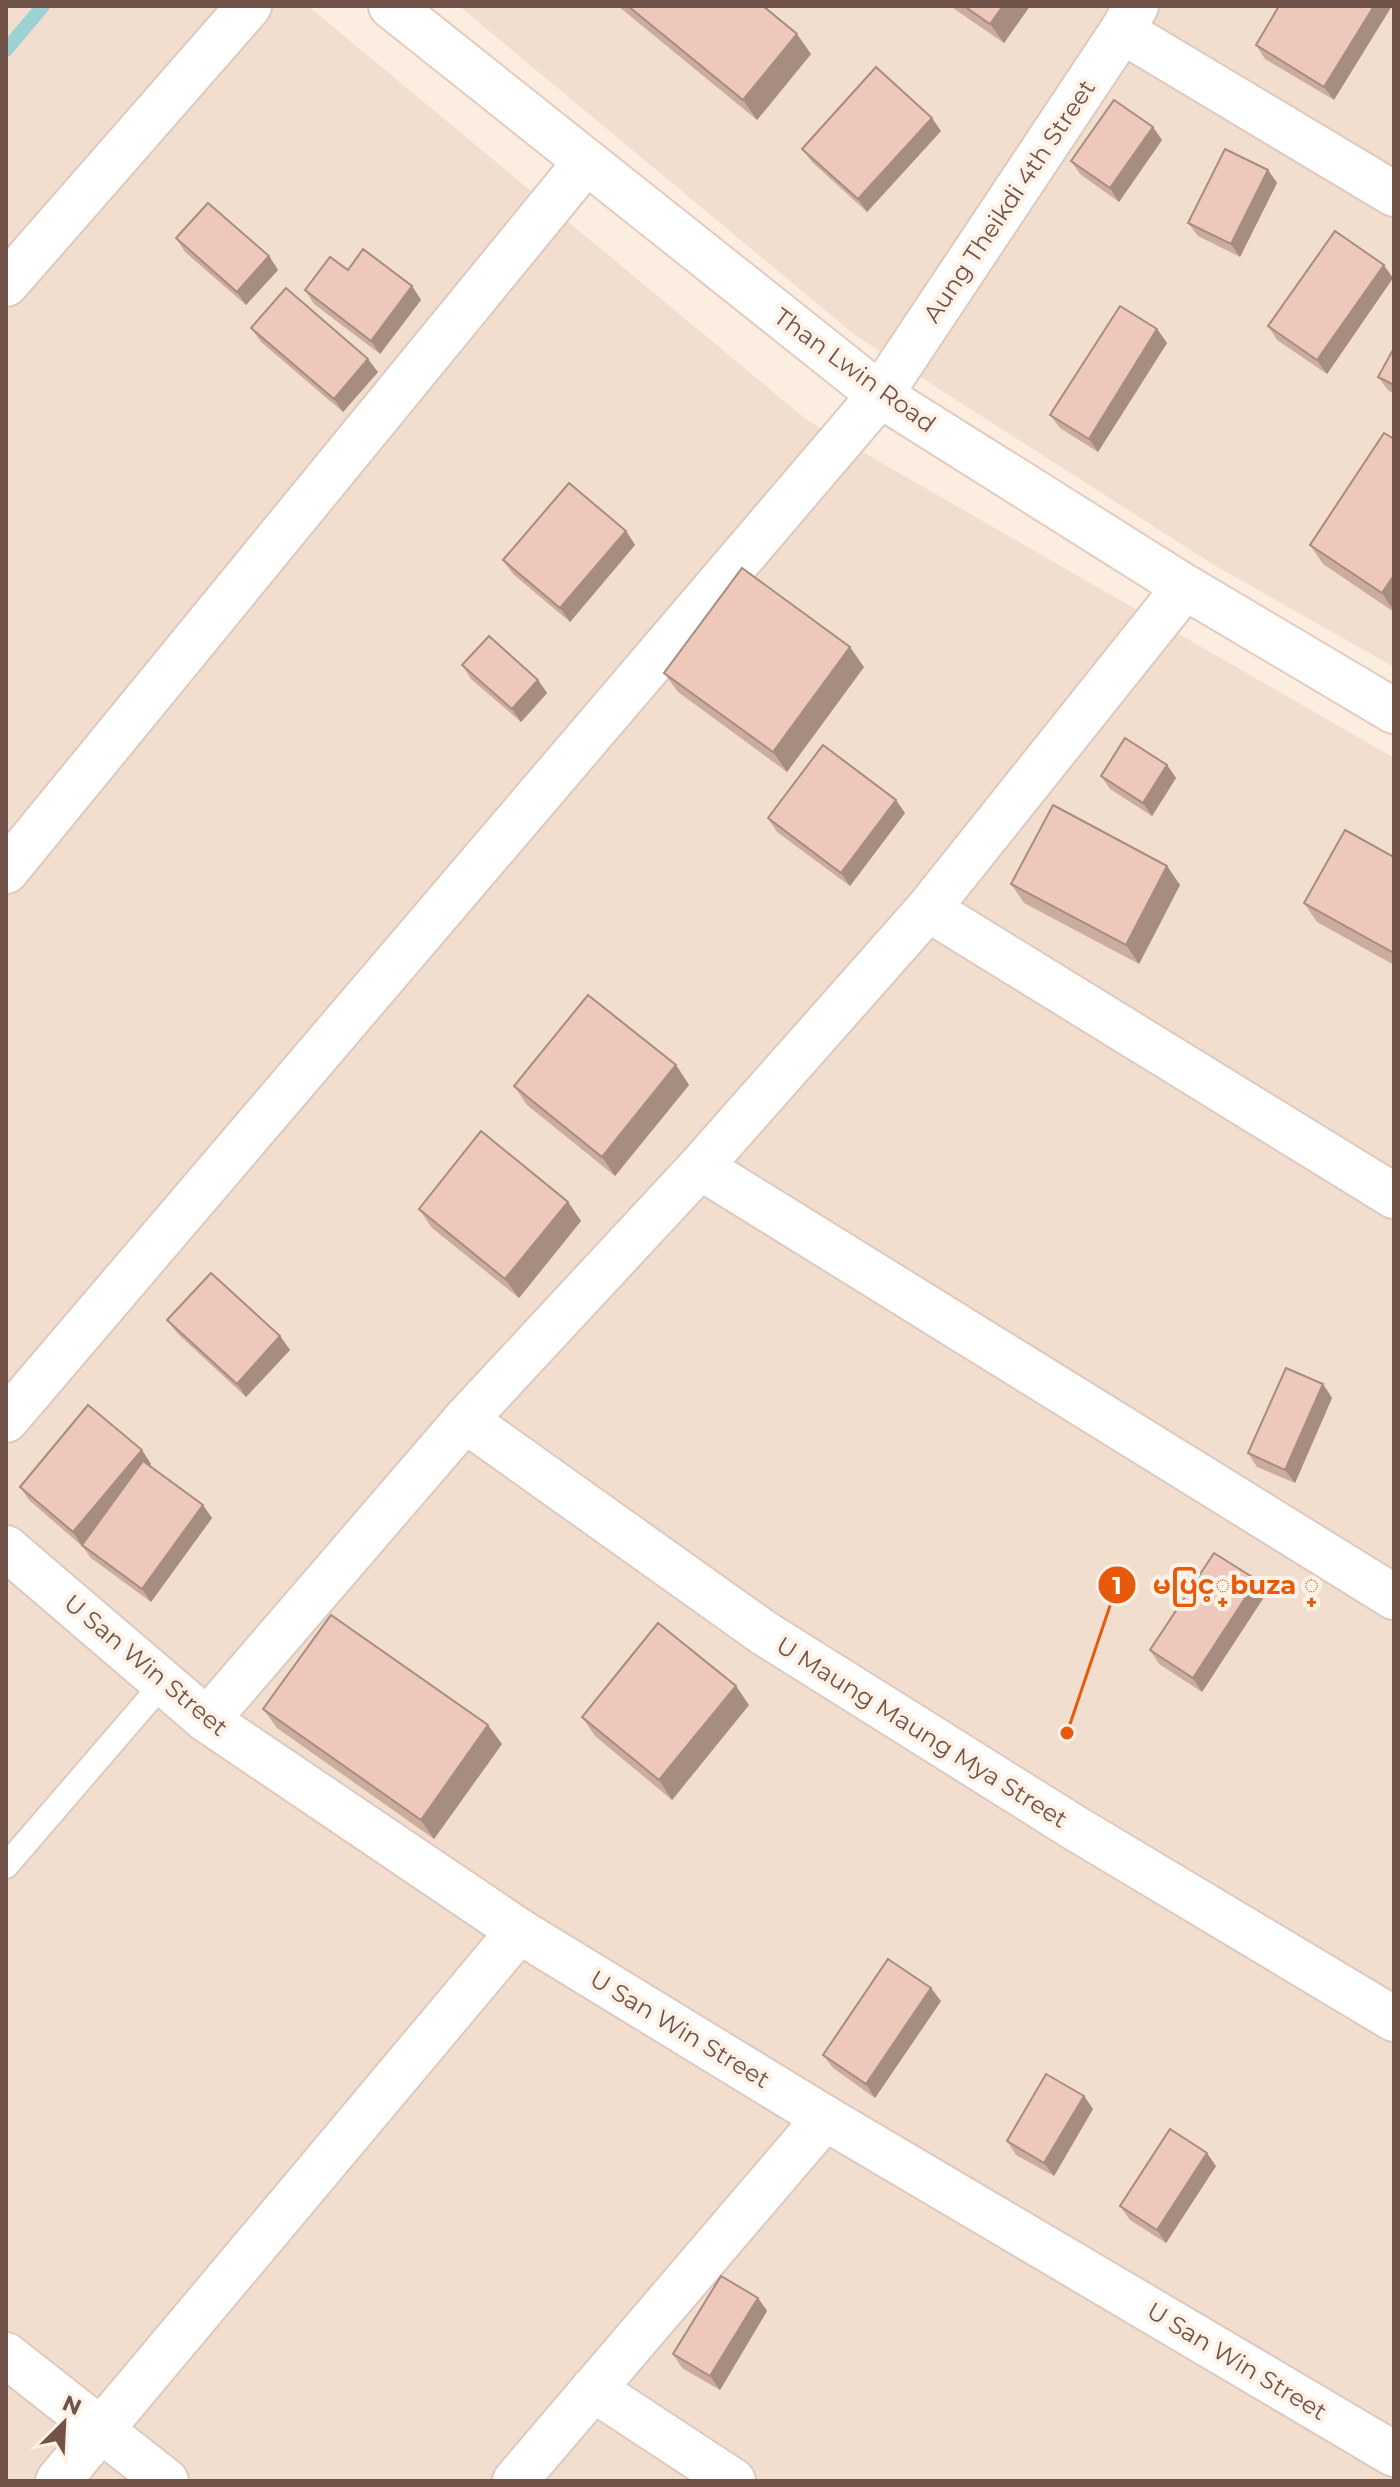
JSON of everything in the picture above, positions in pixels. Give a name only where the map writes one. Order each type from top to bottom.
[{"type":"street","points":[[6,284],[249,6]]},
{"type":"street","name":"Than Lwin Road","points":[[391,6],[880,395],[1185,587],[1394,711]]},
{"type":"street","points":[[1129,19],[1394,194]]},
{"type":"street","name":"Aung Theikdi 4th Street","points":[[6,1420],[880,395],[1129,19]]},
{"type":"street","points":[[6,871],[586,162]]},
{"type":"street","points":[[207,1720],[465,1420],[700,1167],[928,909],[1185,587]]},
{"type":"street","points":[[928,909],[1394,1196]]},
{"type":"street","points":[[700,1167],[1394,1597]]},
{"type":"street","name":"U Maung Maung Mya Street","points":[[465,1420],[764,1633],[1075,1828],[1394,2019]]},
{"type":"street","name":"U San Win Street","points":[[6,1548],[207,1720],[519,1931],[825,2118],[1394,2454]]},
{"type":"street","points":[[58,2481],[519,1931]]},
{"type":"street","points":[[515,2481],[825,2118]]},
{"type":"street","points":[[6,2355],[166,2481]]},
{"type":"street","points":[[593,2389],[733,2481]]},
{"type":"lane","points":[[6,1866],[164,1682]]},
{"type":"shaded area","points":[[6,6],[308,6],[807,420],[1394,758],[1394,2481],[6,2481]]},
{"type":"shaded area","points":[[459,6],[1394,6],[1394,667],[1214,565],[855,335]]},
{"type":"building","points":[[628,6],[763,6],[797,34],[743,100]]},
{"type":"building","points":[[964,6],[1003,6],[990,24]]},
{"type":"building","points":[[1279,6],[1374,6],[1324,87],[1256,45]]},
{"type":"building","points":[[876,67],[932,118],[858,199],[802,149]]},
{"type":"building","points":[[1114,100],[1153,127],[1110,188],[1071,161]]},
{"type":"building","points":[[1225,149],[1268,170],[1231,244],[1188,223]]},
{"type":"building","points":[[208,203],[269,256],[237,292],[176,238]]},
{"type":"building","points":[[1335,231],[1384,265],[1317,360],[1268,326]]},
{"type":"building","points":[[363,249],[412,286],[371,341],[305,290],[330,257],[348,270]]},
{"type":"building","points":[[286,288],[368,359],[334,399],[251,328]]},
{"type":"building","points":[[1120,306],[1157,329],[1089,439],[1050,415]]},
{"type":"building","points":[[1394,348],[1394,385],[1378,377]]},
{"type":"building","points":[[1384,433],[1394,439],[1394,575],[1382,593],[1310,545]]},
{"type":"building","points":[[569,483],[626,531],[560,608],[503,560]]},
{"type":"building","points":[[742,568],[850,647],[773,752],[664,673]]},
{"type":"building","points":[[489,636],[538,680],[512,709],[462,665]]},
{"type":"building","points":[[1125,738],[1167,765],[1143,803],[1101,776]]},
{"type":"building","points":[[823,745],[896,800],[841,873],[768,818]]},
{"type":"building","points":[[1053,805],[1167,866],[1126,945],[1011,884]]},
{"type":"building","points":[[1345,830],[1394,857],[1394,953],[1304,903]]},
{"type":"building","points":[[588,995],[676,1065],[602,1157],[514,1086]]},
{"type":"building","points":[[481,1131],[568,1202],[505,1279],[419,1209]]},
{"type":"building","points":[[211,1273],[280,1336],[237,1384],[167,1320]]},
{"type":"building","points":[[1286,1368],[1323,1384],[1285,1470],[1248,1453]]},
{"type":"building","points":[[88,1405],[142,1450],[73,1532],[20,1487]]},
{"type":"building","points":[[143,1461],[203,1505],[142,1589],[82,1545]]},
{"type":"building","points":[[1214,1553],[1257,1580],[1193,1678],[1150,1650]]},
{"type":"building","points":[[331,1615],[488,1725],[421,1820],[263,1709]]},
{"type":"building","points":[[658,1623],[736,1686],[659,1780],[582,1717]]},
{"type":"building","points":[[888,1959],[931,1988],[866,2084],[823,2055]]},
{"type":"building","points":[[1046,2074],[1084,2096],[1044,2163],[1007,2141]]},
{"type":"building","points":[[1170,2129],[1207,2153],[1157,2230],[1120,2206]]},
{"type":"building","points":[[721,2276],[758,2298],[710,2376],[673,2354]]},
{"type":"waterway","points":[[6,50],[43,6]]},
{"type":"place","name":"မပြင့္buza ္","points":[[1067,1733]]}]
